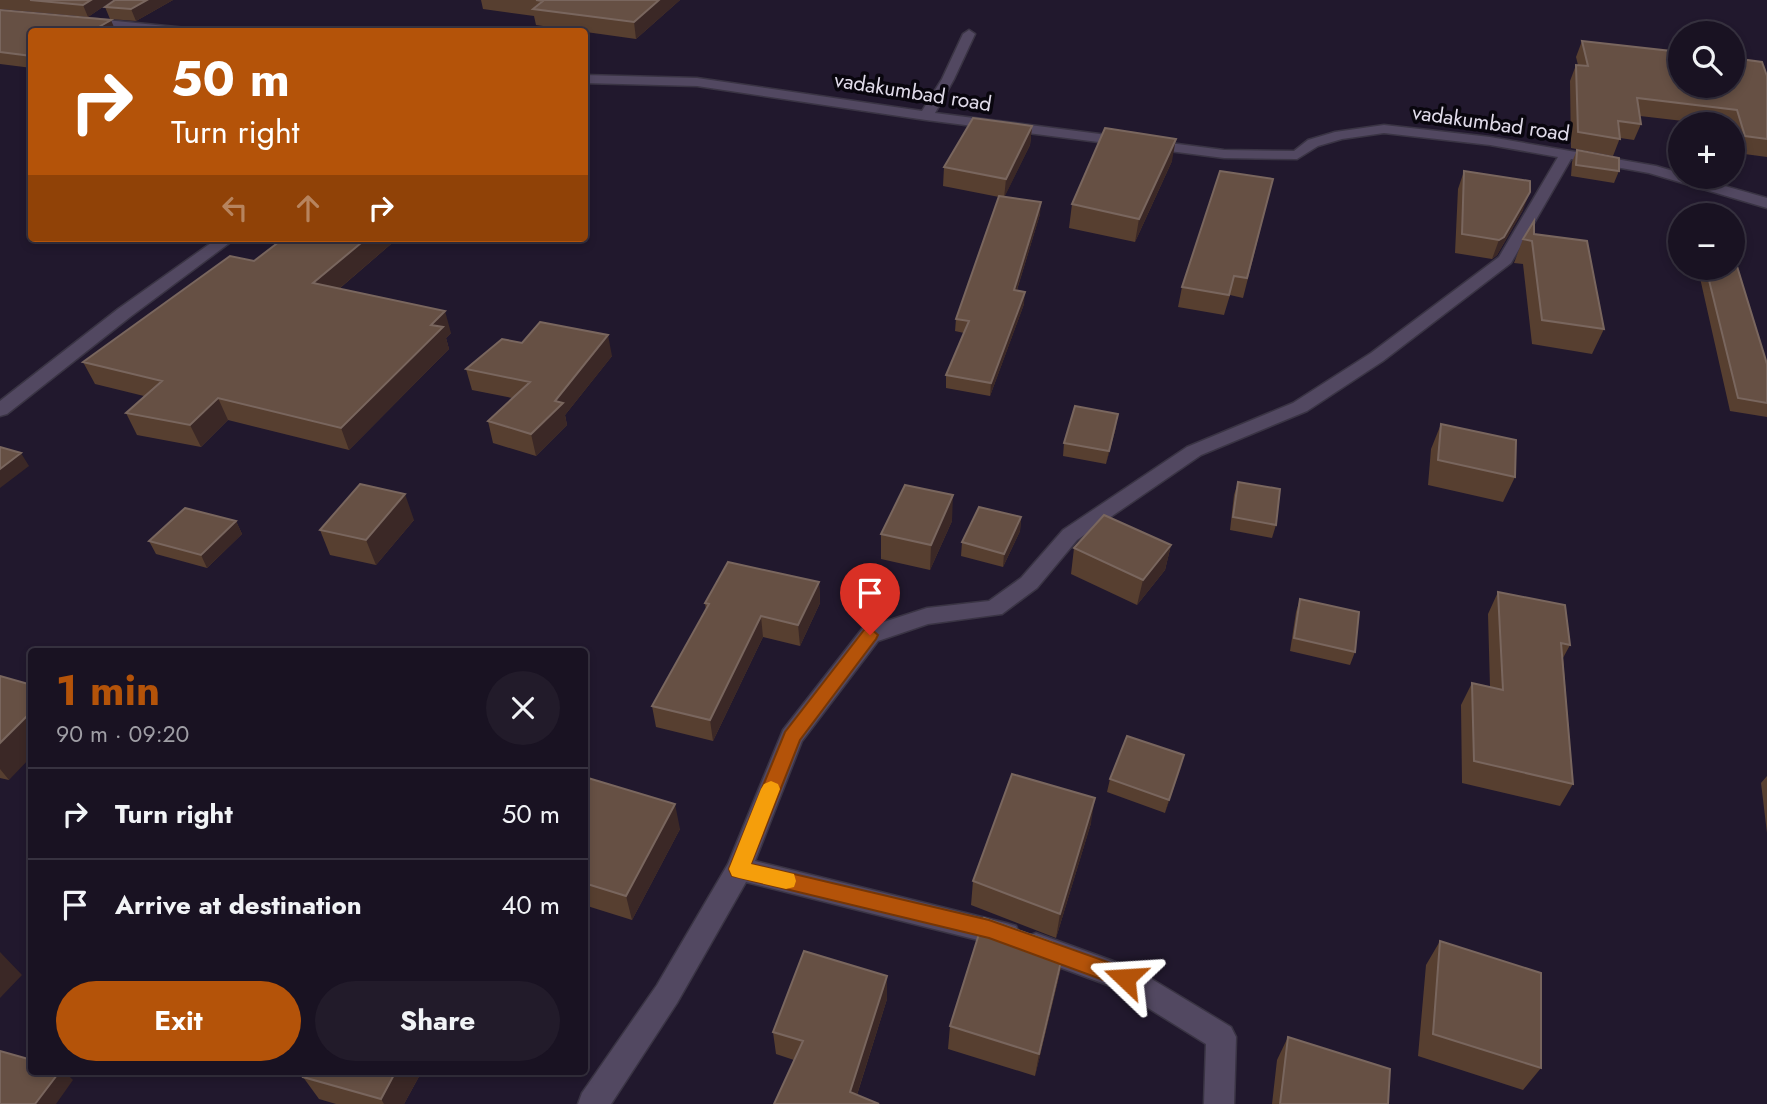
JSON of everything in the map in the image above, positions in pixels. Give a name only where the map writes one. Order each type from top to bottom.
[{"type":"street","points":[[92,23],[115,8]]},
{"type":"street","points":[[69,20],[144,28]]},
{"type":"street","points":[[926,116],[948,79],[969,34]]},
{"type":"street","name":"vadakumbad road","points":[[588,79],[697,82],[926,116],[1224,154],[1297,155],[1313,143],[1340,135],[1384,129],[1490,141],[1651,169],[1767,204]]},
{"type":"street","points":[[593,1104],[667,993],[739,869],[792,737],[870,635],[927,616],[994,608],[1029,583],[1070,535],[1194,452],[1300,407],[1377,357],[1505,260],[1566,155]]},
{"type":"street","points":[[0,410],[124,313],[222,242]]},
{"type":"street","points":[[739,869],[989,929],[1125,978],[1221,1037],[1219,1104]]},
{"type":"building","points":[[30,0],[91,0],[83,5]]},
{"type":"building","points":[[115,0],[147,0],[131,9],[105,7]]},
{"type":"building","points":[[536,0],[659,0],[634,22],[533,9],[543,1]]},
{"type":"building","points":[[0,10],[111,20],[97,28],[28,28],[28,56],[0,52]]},
{"type":"building","points":[[1582,41],[1668,51],[1668,98],[1745,98],[1745,60],[1762,62],[1767,76],[1767,139],[1745,136],[1745,112],[1637,98],[1641,124],[1618,121],[1620,139],[1578,132],[1576,65],[1588,66]]},
{"type":"building","points":[[973,118],[1032,126],[1006,179],[944,167]]},
{"type":"building","points":[[1105,128],[1176,139],[1139,219],[1072,204]]},
{"type":"building","points":[[1577,150],[1619,158],[1619,171],[1576,165]]},
{"type":"building","points":[[1220,171],[1273,179],[1247,278],[1234,276],[1229,295],[1182,287]]},
{"type":"building","points":[[1464,171],[1530,181],[1530,192],[1504,237],[1499,240],[1462,234]]},
{"type":"building","points":[[999,196],[1041,202],[1014,290],[1025,292],[991,383],[946,375],[969,321],[956,319]]},
{"type":"building","points":[[1534,221],[1534,234],[1587,241],[1604,329],[1542,320],[1532,241],[1523,239]]},
{"type":"building","points":[[279,242],[362,242],[313,283],[445,311],[431,325],[443,327],[341,428],[218,398],[190,425],[126,413],[162,381],[83,362],[230,256],[254,261]]},
{"type":"building","points":[[1709,280],[1741,280],[1767,364],[1767,403],[1738,398]]},
{"type":"building","points":[[540,322],[608,335],[555,401],[563,403],[531,434],[488,421],[530,382],[466,369],[502,339],[522,343]]},
{"type":"building","points":[[1075,406],[1118,414],[1109,451],[1064,443]]},
{"type":"building","points":[[1441,424],[1516,440],[1515,477],[1438,460]]},
{"type":"building","points":[[0,447],[21,453],[0,469]]},
{"type":"building","points":[[1238,482],[1280,489],[1276,525],[1233,517]]},
{"type":"building","points":[[360,484],[405,494],[366,540],[320,530]]},
{"type":"building","points":[[905,485],[953,495],[931,545],[881,534]]},
{"type":"building","points":[[979,507],[1021,517],[1004,554],[962,542]]},
{"type":"building","points":[[185,508],[236,521],[201,555],[149,541]]},
{"type":"building","points":[[1104,515],[1171,545],[1143,580],[1074,548]]},
{"type":"building","points":[[728,562],[819,582],[798,625],[761,616],[710,720],[652,706],[709,604],[705,603]]},
{"type":"building","points":[[1498,592],[1565,605],[1570,645],[1561,643],[1573,784],[1474,761],[1472,683],[1503,690]]},
{"type":"building","points":[[1300,599],[1359,612],[1355,652],[1294,638]]},
{"type":"building","points":[[0,676],[28,684],[28,715],[0,743]]},
{"type":"building","points":[[1127,736],[1184,755],[1169,800],[1110,779]]},
{"type":"building","points":[[1012,774],[1095,798],[1060,914],[973,881]]},
{"type":"building","points":[[588,778],[675,804],[626,896],[588,884]]},
{"type":"building","points":[[984,918],[1052,942],[1051,945],[1064,949],[1039,1054],[950,1026]]},
{"type":"building","points":[[1440,941],[1541,973],[1541,1068],[1433,1034]]},
{"type":"building","points":[[804,951],[887,976],[850,1092],[879,1104],[774,1104],[803,1041],[773,1032]]},
{"type":"building","points":[[1288,1037],[1390,1069],[1388,1104],[1280,1104]]},
{"type":"building","points":[[0,1051],[28,1059],[28,1075],[57,1075],[35,1104],[0,1104]]},
{"type":"building","points":[[304,1075],[394,1075],[381,1099],[303,1077]]},
{"type":"slow traffic","points":[[771,789],[739,869],[786,881]]},
{"type":"route","points":[[870,635],[792,737],[739,869],[989,929],[1125,978]]}]
